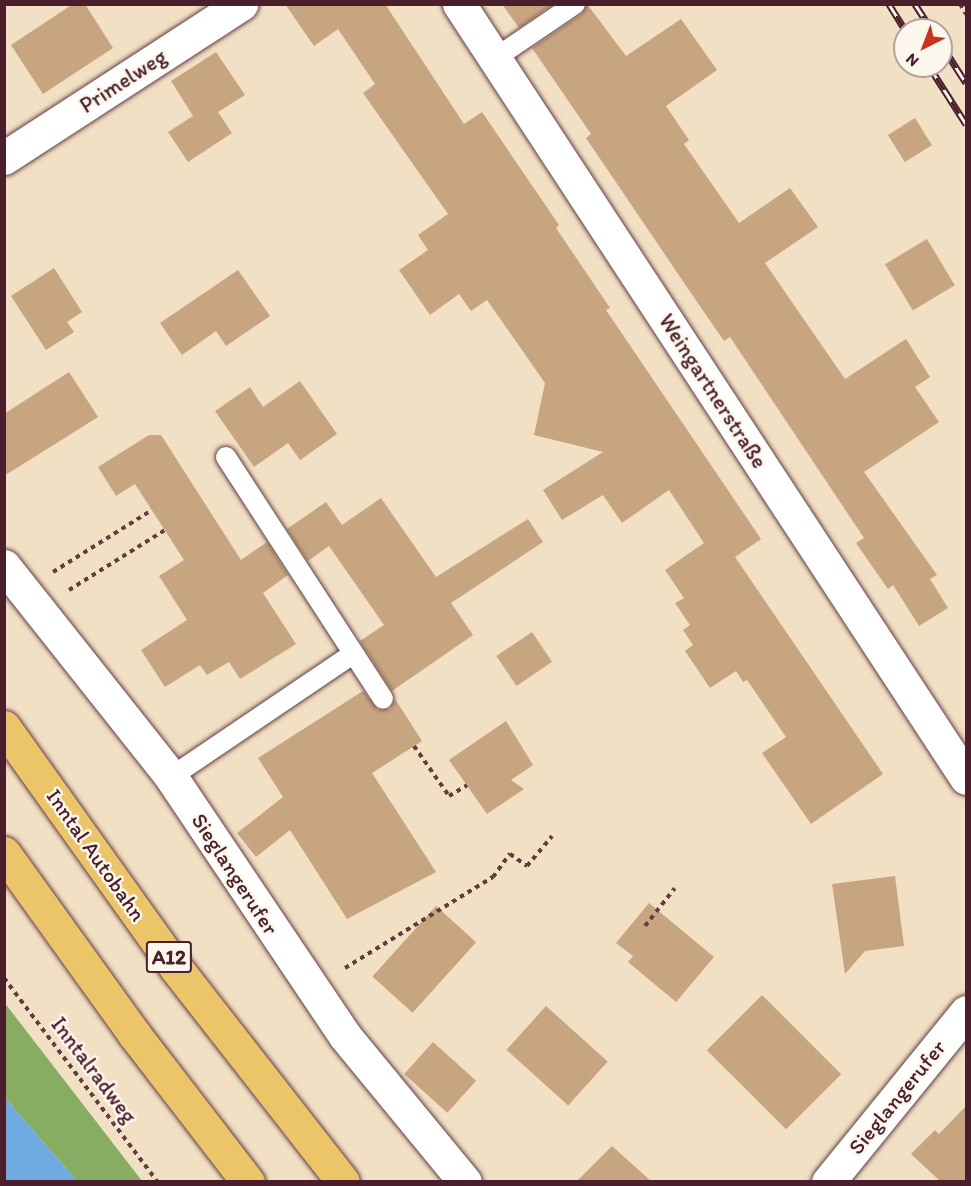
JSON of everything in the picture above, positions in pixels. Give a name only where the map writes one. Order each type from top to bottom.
[{"type":"highway","name":"Inntal Autobahn","points":[[4,727],[177,968],[343,1182]]},
{"type":"highway","points":[[4,853],[134,1034],[248,1182]]},
{"type":"street","name":"Primelweg","points":[[4,158],[241,4]]},
{"type":"street","name":"Weingartnerstraße","points":[[459,4],[966,778]]},
{"type":"street","name":"Sieglangerufer","points":[[22,588],[171,777],[311,990],[465,1182]]},
{"type":"street","name":"Sieglangerufer","points":[[828,1182],[966,1012]]},
{"type":"lane","points":[[494,59],[575,4]]},
{"type":"lane","points":[[226,457],[383,699]]},
{"type":"lane","points":[[171,777],[353,654]]},
{"type":"path","points":[[960,4],[966,14]]},
{"type":"path","points":[[22,588],[152,510]]},
{"type":"path","points":[[22,588],[165,530]]},
{"type":"path","points":[[414,746],[449,796],[467,785]]},
{"type":"path","points":[[311,990],[407,926],[493,877],[510,854],[526,866],[552,836]]},
{"type":"path","points":[[645,926],[675,888]]},
{"type":"path","name":"Inntalradweg","points":[[4,978],[158,1182]]},
{"type":"green space","points":[[4,1002],[142,1181],[77,1181],[5,1098]]},
{"type":"water","points":[[5,1098],[77,1181],[5,1181]]},
{"type":"building","points":[[73,4],[85,4],[113,48],[43,94],[11,45]]},
{"type":"building","points":[[285,4],[385,4],[464,124],[482,112],[559,225],[556,228],[610,308],[606,310],[761,539],[735,557],[883,774],[811,824],[762,753],[786,737],[747,680],[743,682],[736,671],[710,688],[685,651],[693,645],[683,630],[690,625],[675,603],[684,598],[665,570],[704,543],[669,490],[622,523],[603,495],[562,520],[543,490],[603,452],[534,435],[545,383],[487,300],[471,311],[459,294],[430,315],[399,270],[428,250],[418,235],[448,214],[363,93],[375,84],[338,29],[314,46]]},
{"type":"building","points":[[502,4],[553,4],[519,28]]},
{"type":"building","points":[[587,4],[626,56],[681,19],[717,70],[666,106],[689,140],[684,144],[739,223],[790,188],[818,227],[765,263],[845,379],[906,339],[930,377],[915,387],[939,422],[864,472],[937,575],[930,579],[948,608],[919,626],[893,585],[888,589],[856,543],[864,538],[730,337],[724,341],[693,296],[586,138],[591,134],[532,48],[582,14]]},
{"type":"building","points":[[216,52],[245,95],[218,112],[232,133],[188,162],[168,132],[193,116],[171,81]]},
{"type":"building","points":[[915,118],[932,145],[905,162],[888,135]]},
{"type":"building","points":[[927,239],[955,285],[913,311],[885,264]]},
{"type":"building","points":[[54,268],[82,312],[67,322],[74,332],[46,350],[11,296]]},
{"type":"building","points":[[238,270],[270,316],[226,346],[216,331],[182,355],[160,323]]},
{"type":"building","points":[[69,372],[98,417],[4,476],[4,414]]},
{"type":"building","points":[[300,381],[337,434],[300,460],[288,443],[254,467],[215,411],[250,387],[263,407]]},
{"type":"building","points":[[149,435],[161,435],[241,560],[267,542],[288,575],[263,593],[296,644],[240,679],[229,662],[207,675],[200,665],[165,687],[141,650],[187,620],[159,576],[184,560],[135,484],[116,496],[98,467]]},
{"type":"building","points":[[381,498],[436,577],[528,519],[543,542],[451,603],[473,635],[392,691],[360,641],[384,625],[329,546],[308,561],[287,529],[326,502],[342,525]]},
{"type":"building","points":[[532,632],[552,662],[516,686],[496,656]]},
{"type":"building","points":[[363,691],[378,710],[390,709],[395,699],[422,741],[372,773],[436,872],[347,919],[290,830],[256,857],[237,833],[283,797],[258,758]]},
{"type":"building","points":[[506,721],[533,765],[511,780],[524,789],[487,814],[449,760]]},
{"type":"building","points":[[895,876],[904,946],[865,951],[845,974],[832,884]]},
{"type":"building","points":[[649,903],[714,957],[676,1002],[628,962],[633,956],[616,943]]},
{"type":"building","points":[[436,906],[476,942],[413,1013],[372,977]]},
{"type":"building","points":[[762,995],[841,1074],[786,1129],[707,1050]]},
{"type":"building","points":[[546,1006],[608,1062],[568,1105],[507,1050]]},
{"type":"building","points":[[433,1042],[476,1081],[447,1113],[404,1074]]},
{"type":"building","points":[[966,1106],[966,1182],[941,1182],[911,1154],[935,1130],[939,1134]]},
{"type":"building","points":[[612,1146],[652,1182],[576,1182]]},
{"type":"railway","points":[[889,4],[898,18]]},
{"type":"railway","points":[[915,4],[924,18]]},
{"type":"railway","points":[[953,63],[966,83]]},
{"type":"railway","points":[[937,78],[966,124]]}]
